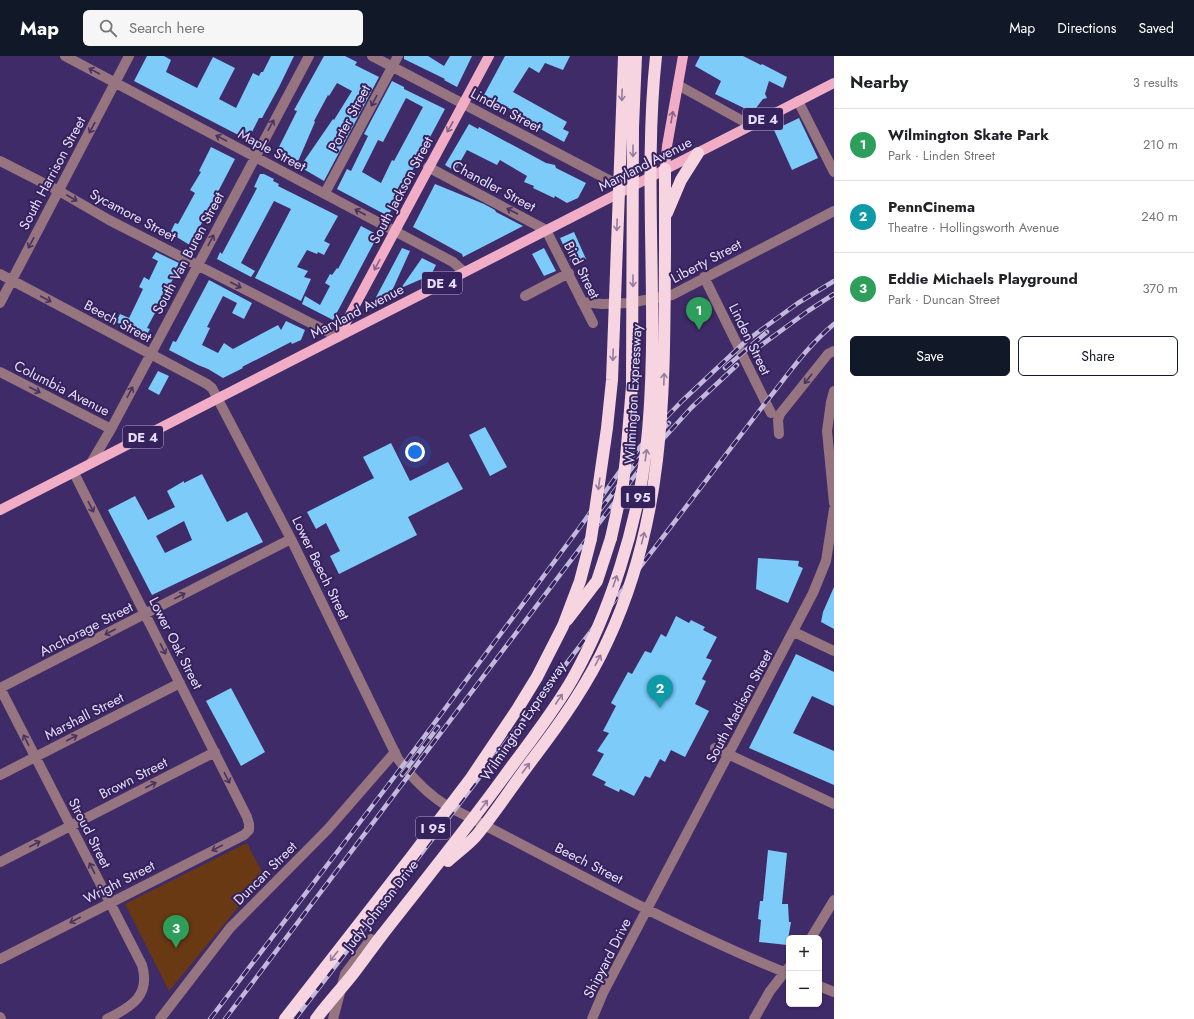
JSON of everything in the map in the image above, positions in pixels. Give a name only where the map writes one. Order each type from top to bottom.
[{"type":"highway","points":[[563,626],[597,581],[612,538],[623,484],[630,411],[632,363],[633,127],[636,56]]},
{"type":"highway","name":"Wilmington Expressway","points":[[316,1019],[426,880],[502,780],[542,724],[572,678],[606,606],[626,547],[636,510],[643,472],[650,409],[652,347],[651,134],[656,56]]},
{"type":"highway","name":"Wilmington Expressway","points":[[285,1019],[471,778],[537,677],[563,626],[580,581],[591,539],[611,386],[622,59]]},
{"type":"highway","points":[[669,198],[698,153]]},
{"type":"highway","points":[[426,880],[475,837],[563,718],[600,656],[628,591],[640,552],[649,510],[660,442],[664,370],[665,217],[669,198],[665,169]]},
{"type":"main road","name":"South Jackson Street","points":[[338,337],[488,56]]},
{"type":"main road","points":[[665,169],[666,146],[683,56]]},
{"type":"main road","name":"DE 4","points":[[831,85],[834,76]]},
{"type":"main road","name":"Maryland Avenue","points":[[1,509],[750,125],[831,85]]},
{"type":"street","name":"Maple Street","points":[[65,56],[395,230],[453,262],[464,272]]},
{"type":"street","name":"South Harrison Street","points":[[0,302],[129,56]]},
{"type":"street","name":"South Van Buren Street","points":[[92,463],[309,56]]},
{"type":"street","name":"Linden Street","points":[[372,56],[626,189]]},
{"type":"street","name":"Porter Street","points":[[325,193],[398,56]]},
{"type":"street","points":[[678,85],[750,125]]},
{"type":"street","points":[[798,101],[834,172]]},
{"type":"street","name":"Sycamore Street","points":[[0,161],[59,191],[109,220],[338,337]]},
{"type":"street","name":"Chandler Street","points":[[428,167],[546,230]]},
{"type":"street","name":"Liberty Street","points":[[582,302],[602,304],[629,303],[672,294],[834,211]]},
{"type":"street","name":"Bird Street","points":[[546,230],[593,323]]},
{"type":"street","name":"Beech Street","points":[[0,274],[207,384],[212,388],[218,398]]},
{"type":"street","points":[[525,296],[569,274]]},
{"type":"street","name":"Linden Street","points":[[704,277],[771,413]]},
{"type":"street","points":[[779,434],[778,420],[780,414],[828,354],[834,351]]},
{"type":"street","name":"Columbia Avenue","points":[[0,372],[111,429]]},
{"type":"street","points":[[834,391],[827,432],[834,503]]},
{"type":"street","name":"Lower Beech Street","points":[[218,398],[291,539],[395,752]]},
{"type":"street","points":[[832,474],[834,462]]},
{"type":"street","name":"Lower Oak Street","points":[[74,472],[247,817],[249,828]]},
{"type":"street","name":"South Madison Street","points":[[648,909],[794,632],[813,593],[826,560],[834,509]]},
{"type":"street","name":"Anchorage Street","points":[[0,688],[291,539]]},
{"type":"street","points":[[794,632],[834,651]]},
{"type":"street","name":"Marshall Street","points":[[0,774],[180,683]]},
{"type":"street","name":"Stroud Street","points":[[0,688],[142,965],[145,981],[141,993],[131,1006],[107,1019]]},
{"type":"street","points":[[715,748],[834,804]]},
{"type":"street","name":"Brown Street","points":[[0,862],[215,752]]},
{"type":"street","name":"Beech Street","points":[[395,752],[398,759],[411,777],[438,801],[722,946],[786,970]]},
{"type":"street","name":"Duncan Street","points":[[160,1019],[230,928],[328,829],[395,752]]},
{"type":"street","name":"Judy Johnson Drive","points":[[334,1019],[345,974],[468,816]]},
{"type":"street","name":"Wright Street","points":[[0,959],[244,835],[249,828]]},
{"type":"street","points":[[813,935],[834,900]]},
{"type":"street","name":"Shipyard Drive","points":[[592,1019],[603,993],[648,909]]},
{"type":"street","points":[[754,1019],[770,991],[786,973]]},
{"type":"street","points":[[822,987],[834,992]]},
{"type":"shaded area","points":[[247,843],[264,876],[169,991],[125,904]]},
{"type":"building","points":[[147,56],[164,56],[171,60],[166,72],[197,88],[213,57],[235,68],[219,99],[236,108],[253,73],[259,76],[261,72],[263,72],[271,56],[294,56],[279,87],[262,118],[259,118],[248,140],[134,81]]},
{"type":"building","points":[[324,56],[345,56],[357,62],[355,65],[379,77],[324,181],[300,167],[333,119],[334,120],[352,91],[337,83],[329,96],[328,95],[314,121],[315,122],[296,166],[275,155],[297,111],[294,110]]},
{"type":"building","points":[[404,56],[428,56],[444,66],[450,56],[472,56],[457,87],[444,80],[445,79],[404,59]]},
{"type":"building","points":[[505,56],[570,56],[563,70],[545,63],[539,73],[529,67],[513,92],[567,122],[563,129],[569,132],[564,142],[515,115],[516,112],[484,95]]},
{"type":"building","points":[[700,56],[743,56],[787,77],[783,88],[769,81],[765,94],[767,98],[763,99],[756,108],[748,110],[715,94],[721,81],[695,66]]},
{"type":"building","points":[[392,81],[404,87],[404,89],[445,109],[388,216],[337,189],[347,169],[351,171],[368,136],[364,134]],"holes":[[[406,98],[423,107],[394,161],[392,160],[381,183],[362,172],[378,140],[383,142]]]},
{"type":"building","points":[[799,118],[818,158],[792,170],[774,130]]},
{"type":"building","points":[[469,124],[478,129],[479,127],[546,163],[555,165],[556,168],[586,183],[578,198],[567,203],[555,196],[554,198],[524,182],[527,176],[500,160],[497,165],[467,150],[455,171],[445,165]]},
{"type":"building","points":[[211,147],[235,159],[194,238],[197,241],[193,247],[170,233],[175,223],[178,224],[195,193],[190,190],[201,172],[199,171]]},
{"type":"building","points":[[260,174],[264,174],[274,179],[273,181],[279,184],[278,186],[338,216],[324,241],[330,244],[324,255],[307,250],[297,267],[308,271],[304,277],[311,279],[301,301],[255,278],[291,209],[274,201],[241,263],[255,271],[251,277],[217,259],[220,252],[222,254],[257,188],[254,187]]},
{"type":"building","points":[[477,175],[490,181],[487,189],[474,183]]},
{"type":"building","points":[[435,184],[484,204],[523,226],[463,257],[462,254],[413,227]]},
{"type":"building","points":[[361,226],[378,235],[333,320],[302,304],[305,296],[320,305],[330,286],[325,283],[330,274],[332,275],[337,268],[338,269]]},
{"type":"building","points":[[574,232],[586,259],[573,266],[560,238]]},
{"type":"building","points":[[402,248],[410,251],[391,293],[374,301]]},
{"type":"building","points":[[544,248],[556,271],[544,276],[532,254]]},
{"type":"building","points":[[156,252],[181,264],[147,328],[150,329],[145,338],[116,322],[120,314],[129,318],[143,289],[139,287],[144,277],[149,280],[158,261],[152,258]]},
{"type":"building","points":[[422,258],[436,265],[431,275],[401,288]]},
{"type":"building","points":[[209,280],[252,303],[244,319],[232,313],[237,303],[223,296],[207,327],[210,328],[202,345],[218,353],[224,343],[233,349],[278,325],[281,330],[286,321],[305,330],[301,340],[292,344],[291,342],[223,378],[169,350],[173,341],[176,342]]},
{"type":"building","points":[[158,371],[169,376],[159,395],[148,389]]},
{"type":"building","points":[[485,427],[507,467],[490,476],[469,435]]},
{"type":"building","points":[[391,443],[410,481],[448,462],[463,489],[408,517],[417,535],[339,574],[330,556],[340,551],[326,523],[316,529],[307,512],[374,478],[363,457]]},
{"type":"building","points":[[202,474],[227,522],[247,512],[263,542],[152,595],[108,510],[135,496],[148,520],[175,507],[167,491],[184,481],[184,483]],"holes":[[[184,521],[192,540],[165,553],[156,536]]]},
{"type":"building","points":[[758,558],[799,561],[798,566],[803,568],[788,603],[756,589]]},
{"type":"building","points":[[834,587],[834,629],[821,622],[823,612]]},
{"type":"building","points":[[676,616],[689,623],[691,620],[705,627],[703,630],[717,637],[706,658],[712,660],[702,679],[706,681],[695,704],[709,711],[685,757],[671,750],[665,762],[660,759],[650,778],[645,776],[634,796],[620,789],[619,792],[604,785],[606,782],[592,775],[604,754],[597,751],[609,733],[603,731],[616,706],[611,703],[628,672],[632,674],[645,651],[651,653],[661,634],[666,637]]},
{"type":"building","points":[[796,654],[834,672],[834,706],[812,696],[793,733],[834,751],[834,785],[749,748]]},
{"type":"building","points":[[231,688],[265,752],[241,766],[206,701]]},
{"type":"building","points":[[768,850],[787,853],[782,904],[788,904],[789,922],[791,922],[789,935],[786,935],[786,945],[759,942],[761,920],[758,919],[760,901],[763,901]]},
{"type":"railway","points":[[210,1019],[395,776],[620,471],[655,429],[682,401],[746,341],[798,303],[834,281]]},
{"type":"railway","points":[[756,349],[834,294]]},
{"type":"railway","points":[[295,1019],[766,402],[806,351],[834,324]]},
{"type":"railway","points":[[725,368],[767,332]]},
{"type":"railway","points":[[225,1019],[663,439],[691,408],[737,365]]},
{"type":"railway","points":[[590,523],[658,434],[669,423]]},
{"type":"railway","points":[[402,775],[438,727]]},
{"type":"place","name":"Wilmington Skate Park","points":[[699,330]]},
{"type":"place","name":"PennCinema","points":[[660,708]]},
{"type":"place","name":"Eddie Michaels Playground","points":[[176,948]]}]
